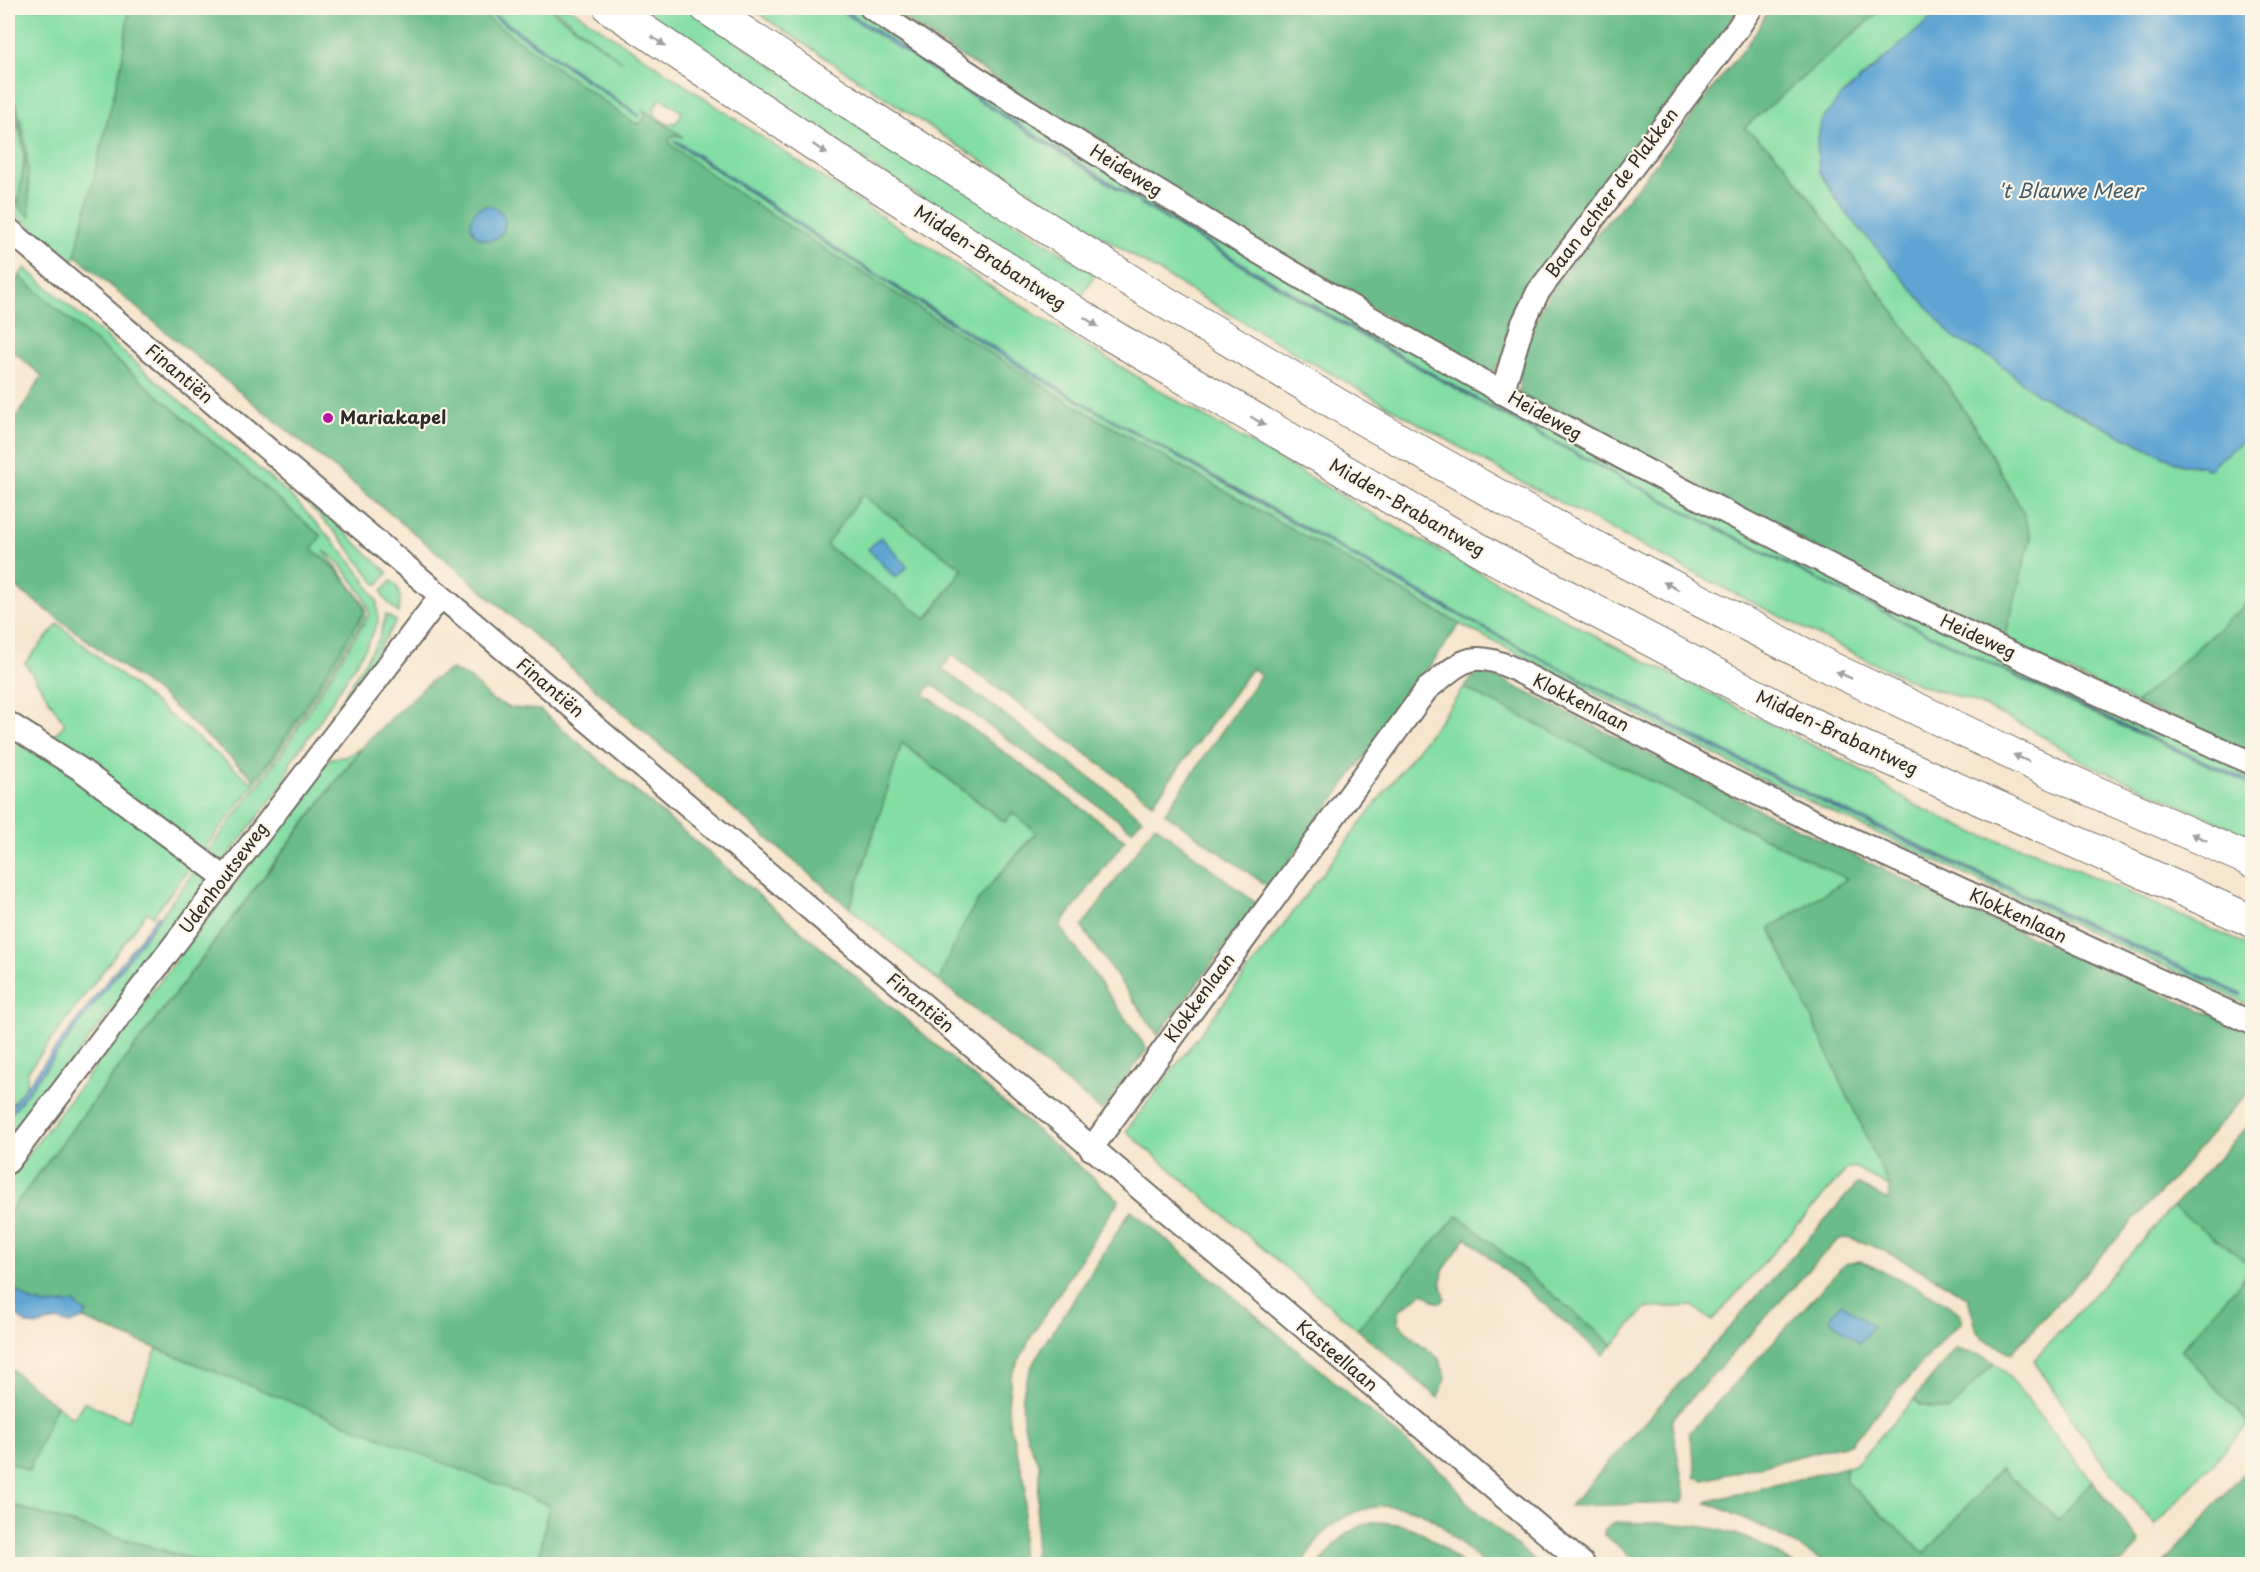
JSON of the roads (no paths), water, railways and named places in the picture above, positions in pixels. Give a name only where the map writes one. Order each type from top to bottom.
[{"type":"highway","name":"Midden-Brabantweg","points":[[610,8],[839,161],[1109,334],[1494,558],[1803,720],[2253,921]]},
{"type":"highway","points":[[707,8],[876,120],[1148,292],[1352,413],[1512,503],[1833,669],[2052,773],[2253,861]]},
{"type":"street","name":"Heideweg","points":[[872,8],[1058,129],[1198,216],[1502,393],[1658,478],[1906,603],[2132,710],[2253,763]]},
{"type":"street","name":"Baan achter de Plakken","points":[[1502,393],[1523,323],[1538,292],[1751,8]]},
{"type":"street","name":"Finantiën","points":[[8,229],[1090,1149]]},
{"type":"street","name":"Udenhoutseweg","points":[[8,1162],[441,596]]},
{"type":"street","name":"Klokkenlaan","points":[[1090,1149],[1427,689],[1470,659],[1492,658],[1823,826],[2253,1023]]},
{"type":"street","points":[[8,723],[80,769],[225,878]]},
{"type":"street","name":"Kasteellaan","points":[[1090,1149],[1137,1185],[1583,1564]]},
{"type":"water","points":[[481,8],[485,8],[639,117]]},
{"type":"water","points":[[837,8],[842,8],[946,77],[1211,245],[1385,347],[1628,481],[1851,596],[1768,555],[1649,493],[1413,365],[1297,298],[1122,192]]},
{"type":"water","name":"'t Blauwe Meer","points":[[1943,8],[2252,8],[2252,435],[2214,463],[2212,468],[2182,465],[2037,394],[1994,359],[1954,338],[1842,208],[1819,171],[1817,144],[1821,122],[1838,99]]},
{"type":"water","points":[[674,141],[852,259],[1080,401],[1479,625],[1820,799],[2242,994],[2241,996],[1840,811],[1657,720],[1428,599],[1033,375],[822,241]]},
{"type":"water","points":[[488,206],[500,211],[505,223],[500,235],[488,240],[476,235],[471,223],[476,211]]},
{"type":"water","points":[[881,537],[908,567],[895,578],[868,549]]},
{"type":"water","points":[[1966,652],[2252,782],[2252,785],[2130,730]]},
{"type":"water","points":[[158,915],[161,916],[8,1118],[8,1110]]},
{"type":"water","points":[[8,1284],[29,1300],[46,1305],[74,1303],[87,1313],[83,1319],[70,1324],[57,1320],[35,1326],[26,1324],[8,1306]]},
{"type":"water","points":[[1842,1303],[1873,1327],[1859,1343],[1829,1319]]},
{"type":"place","name":"Mariakapel","points":[[328,418]]}]
